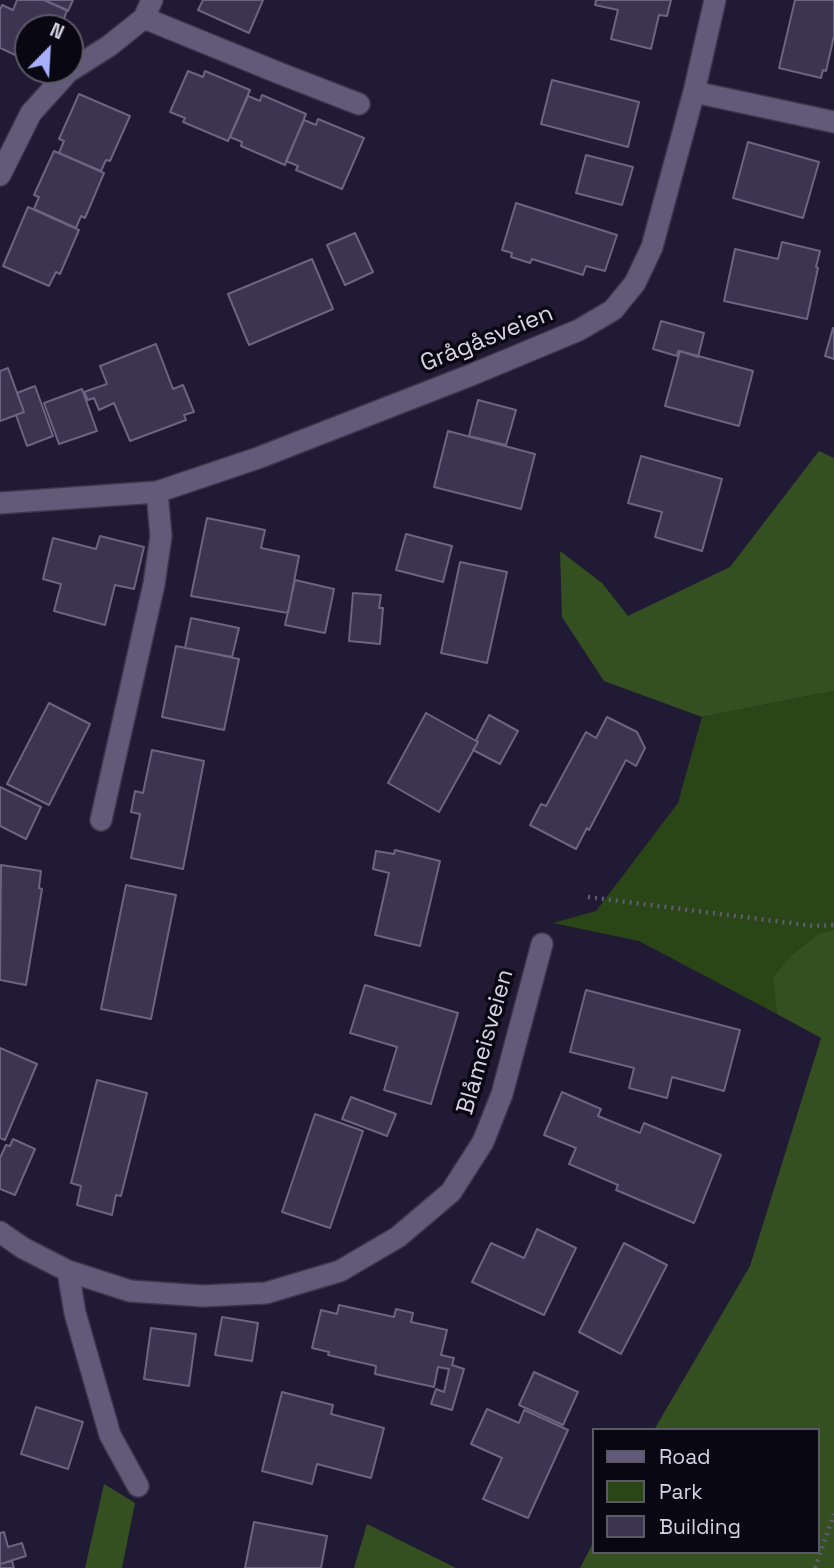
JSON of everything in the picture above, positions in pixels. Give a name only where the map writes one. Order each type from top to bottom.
[{"type":"street","name":"Grågåsveien","points":[[0,503],[157,492],[258,458],[471,375],[579,330],[613,310],[635,283],[652,247],[694,92],[715,0]]},
{"type":"street","points":[[0,175],[30,113],[68,72],[109,46],[148,9],[266,69],[359,104]]},
{"type":"street","points":[[694,92],[834,122]]},
{"type":"street","points":[[101,820],[154,584],[161,536],[157,492]]},
{"type":"street","name":"Blåmeisveien","points":[[0,1232],[23,1248],[68,1271],[130,1291],[203,1296],[266,1293],[340,1271],[398,1237],[451,1192],[483,1142],[502,1094],[541,944]]},
{"type":"street","points":[[68,1271],[75,1313],[110,1435],[138,1486]]},
{"type":"path","points":[[588,897],[814,926],[834,925]]},
{"type":"path","points":[[820,1554],[834,1514]]},
{"type":"green space","points":[[819,451],[834,458],[834,691],[702,717],[604,681],[562,617],[560,551],[602,583],[628,616],[730,567]]},
{"type":"green space","points":[[834,691],[834,930],[819,933],[793,954],[774,977],[777,1014],[639,941],[553,923],[596,911],[678,803],[702,717]]},
{"type":"green space","points":[[834,930],[834,1568],[580,1568],[592,1545],[592,1554],[820,1554],[820,1428],[655,1428],[750,1266],[821,1038],[777,1014],[773,977],[793,954],[819,933]]},
{"type":"green space","points":[[104,1484],[135,1503],[122,1568],[85,1568]]},
{"type":"green space","points":[[367,1524],[456,1568],[354,1568]]},
{"type":"building","points":[[17,0],[44,0],[67,10],[66,14],[14,14],[14,54],[0,48],[0,10],[2,5],[13,10]]},
{"type":"building","points":[[44,0],[73,0],[68,11]]},
{"type":"building","points":[[203,0],[263,0],[249,33],[198,10]]},
{"type":"building","points":[[596,0],[671,0],[667,16],[659,15],[651,49],[611,39],[618,10],[595,5]]},
{"type":"building","points":[[795,0],[834,0],[834,36],[826,71],[823,70],[821,78],[779,68]]},
{"type":"building","points":[[188,71],[203,77],[205,71],[250,90],[228,141],[183,122],[185,118],[170,112]]},
{"type":"building","points":[[552,80],[639,102],[628,147],[541,124]]},
{"type":"building","points":[[79,94],[130,116],[110,161],[106,160],[101,171],[59,153],[64,141],[59,139]]},
{"type":"building","points":[[262,95],[306,114],[285,165],[241,146],[242,142],[230,137],[248,96],[260,101]]},
{"type":"building","points":[[318,119],[364,138],[342,189],[296,170],[298,166],[286,161],[304,120],[316,125]]},
{"type":"building","points":[[748,142],[819,162],[803,218],[733,198]]},
{"type":"building","points":[[54,151],[104,173],[85,218],[81,216],[76,228],[34,209],[39,197],[34,195]]},
{"type":"building","points":[[586,155],[633,167],[622,205],[576,193]]},
{"type":"building","points":[[516,203],[617,235],[605,271],[586,266],[583,275],[532,259],[530,263],[511,257],[512,253],[502,250]]},
{"type":"building","points":[[28,207],[79,230],[60,274],[56,272],[49,286],[3,266]]},
{"type":"building","points":[[355,233],[373,272],[345,285],[327,245]]},
{"type":"building","points":[[782,242],[820,251],[807,319],[724,301],[735,249],[778,259]]},
{"type":"building","points":[[312,259],[333,309],[249,345],[228,294]]},
{"type":"building","points":[[661,321],[704,333],[698,357],[680,351],[677,356],[653,349]]},
{"type":"building","points":[[834,328],[834,359],[825,356]]},
{"type":"building","points":[[156,344],[173,389],[183,385],[194,412],[184,415],[186,420],[130,441],[114,403],[99,410],[94,398],[88,400],[84,392],[107,384],[100,366]]},
{"type":"building","points":[[680,351],[753,371],[739,426],[665,406]]},
{"type":"building","points":[[8,368],[24,412],[0,421],[0,371]]},
{"type":"building","points":[[35,386],[53,436],[27,446],[16,415],[24,412],[17,393]]},
{"type":"building","points":[[82,389],[97,431],[59,444],[44,403]]},
{"type":"building","points":[[478,400],[516,410],[506,445],[469,436]]},
{"type":"building","points":[[448,431],[535,454],[521,509],[434,487]]},
{"type":"building","points":[[641,456],[722,479],[702,551],[655,537],[662,512],[628,503]]},
{"type":"building","points":[[207,518],[265,530],[261,548],[299,556],[288,613],[191,596]]},
{"type":"building","points":[[406,534],[452,546],[443,582],[396,570]]},
{"type":"building","points":[[100,536],[144,547],[134,589],[115,585],[105,625],[54,611],[61,584],[43,579],[53,538],[96,549]]},
{"type":"building","points":[[460,562],[507,572],[487,663],[441,653]]},
{"type":"building","points":[[295,580],[334,589],[325,633],[285,625]]},
{"type":"building","points":[[353,593],[381,595],[379,608],[383,608],[380,644],[349,641]]},
{"type":"building","points":[[191,618],[239,628],[232,657],[185,648]]},
{"type":"building","points":[[176,646],[239,659],[224,730],[162,717]]},
{"type":"building","points":[[49,703],[90,724],[49,805],[7,784]]},
{"type":"building","points":[[426,713],[478,742],[439,812],[388,783]]},
{"type":"building","points":[[489,715],[518,731],[500,764],[473,750]]},
{"type":"building","points":[[607,717],[637,732],[645,748],[636,766],[626,760],[576,849],[530,825],[541,804],[546,806],[586,732],[596,738]]},
{"type":"building","points":[[152,750],[204,761],[183,869],[131,858],[140,814],[131,812],[135,791],[143,793]]},
{"type":"building","points":[[0,787],[41,807],[26,839],[0,826]]},
{"type":"building","points":[[395,850],[440,861],[420,946],[375,935],[389,873],[373,869],[376,851],[394,854]]},
{"type":"building","points":[[1,865],[41,871],[39,888],[42,889],[26,985],[0,980]]},
{"type":"building","points":[[126,885],[176,895],[151,1019],[101,1009]]},
{"type":"building","points":[[365,985],[458,1013],[431,1104],[384,1090],[397,1047],[350,1033]]},
{"type":"building","points":[[586,990],[740,1030],[724,1091],[672,1077],[667,1098],[629,1088],[634,1068],[570,1052]]},
{"type":"building","points":[[0,1048],[37,1064],[5,1140],[0,1138]]},
{"type":"building","points":[[97,1080],[147,1093],[121,1196],[116,1195],[112,1215],[77,1205],[81,1186],[71,1183]]},
{"type":"building","points":[[562,1092],[601,1109],[598,1116],[640,1133],[644,1123],[721,1155],[694,1223],[616,1190],[618,1185],[569,1164],[576,1148],[544,1135]]},
{"type":"building","points":[[351,1097],[396,1114],[387,1136],[342,1119]]},
{"type":"building","points":[[315,1114],[363,1131],[330,1228],[282,1212]]},
{"type":"building","points":[[13,1139],[35,1149],[15,1195],[0,1189],[0,1158],[6,1145],[10,1146]]},
{"type":"building","points":[[537,1229],[576,1248],[544,1315],[472,1282],[491,1243],[524,1258]]},
{"type":"building","points":[[624,1243],[667,1265],[621,1354],[579,1332]]},
{"type":"building","points":[[339,1305],[394,1317],[396,1309],[413,1313],[411,1322],[447,1330],[441,1355],[454,1358],[452,1365],[464,1369],[452,1410],[431,1404],[436,1389],[444,1392],[449,1369],[438,1367],[434,1387],[375,1374],[376,1366],[328,1355],[329,1352],[312,1348],[321,1310],[337,1314]]},
{"type":"building","points":[[222,1317],[258,1323],[252,1361],[215,1355]]},
{"type":"building","points":[[151,1328],[196,1334],[189,1386],[144,1379]]},
{"type":"building","points":[[534,1372],[578,1392],[563,1425],[519,1405]]},
{"type":"building","points":[[282,1392],[333,1405],[331,1414],[384,1428],[371,1478],[317,1464],[312,1484],[262,1471]]},
{"type":"building","points":[[36,1407],[83,1422],[68,1469],[21,1454]]},
{"type":"building","points":[[487,1409],[519,1423],[524,1410],[568,1430],[528,1518],[483,1499],[502,1458],[471,1444]]},
{"type":"building","points":[[254,1522],[327,1536],[321,1568],[245,1568]]},
{"type":"building","points":[[4,1532],[8,1547],[22,1543],[26,1556],[0,1564],[0,1533]]},
{"type":"building","points":[[12,1561],[14,1568],[0,1568],[0,1564]]}]
